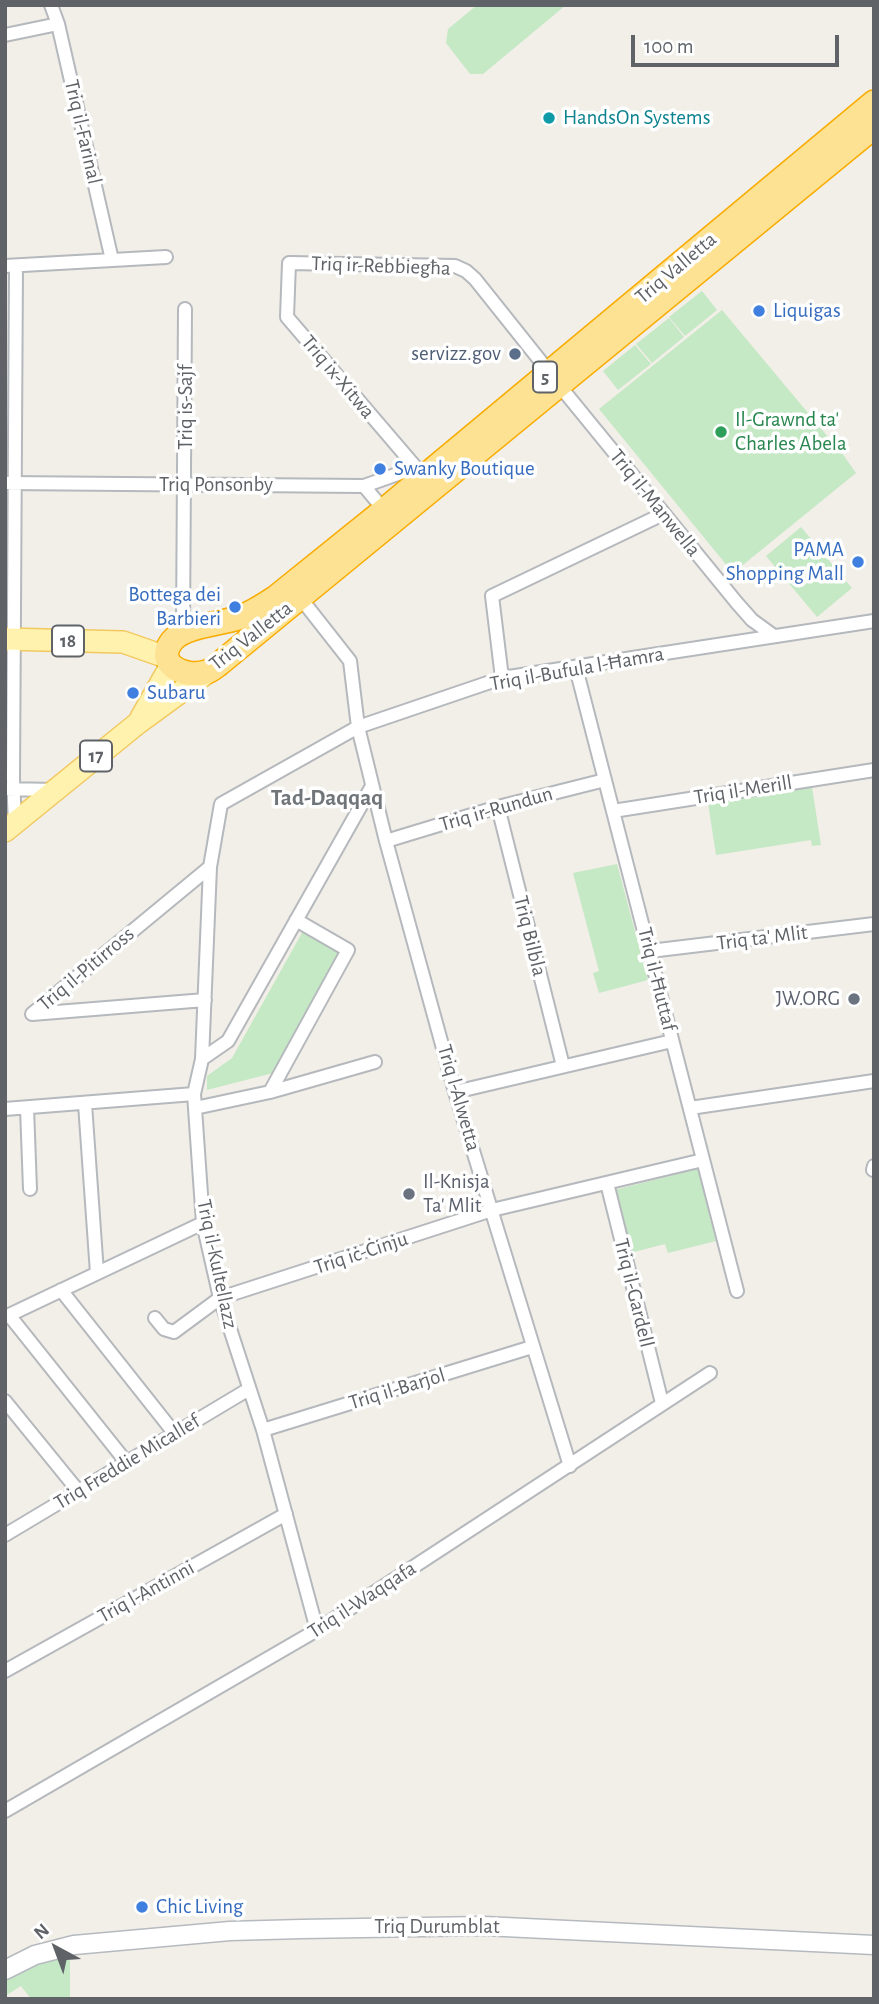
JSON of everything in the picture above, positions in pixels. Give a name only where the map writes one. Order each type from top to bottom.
[{"type":"highway","name":"Triq Valletta","points":[[168,661],[187,675],[208,672],[554,379],[874,102]]},
{"type":"highway","name":"Triq Valletta","points":[[183,631],[240,617],[259,608],[874,127]]},
{"type":"highway","points":[[168,661],[167,649],[183,631]]},
{"type":"main road","name":"18","points":[[9,639],[123,642],[168,661]]},
{"type":"main road","name":"17","points":[[138,723],[168,661]]},
{"type":"main road","name":"17","points":[[10,827],[138,723],[208,672]]},
{"type":"street","name":"Triq il-Farinal","points":[[51,5],[58,24],[112,260]]},
{"type":"street","points":[[5,35],[58,24]]},
{"type":"street","points":[[10,827],[11,266],[166,257]]},
{"type":"street","name":"Triq ir-Rebbiegħa","points":[[289,263],[455,266],[475,279],[554,379]]},
{"type":"street","name":"Triq ix-Xitwa","points":[[289,263],[287,317],[424,477]]},
{"type":"street","name":"Triq is-Sajf","points":[[183,631],[185,309]]},
{"type":"street","name":"Triq il-Manwella","points":[[554,379],[752,620],[774,636]]},
{"type":"street","name":"Triq Ponsonby","points":[[11,483],[364,486],[406,471],[424,477]]},
{"type":"street","points":[[364,486],[384,510]]},
{"type":"street","points":[[502,678],[492,596],[663,514]]},
{"type":"street","name":"Triq l-Alwetta","points":[[306,605],[350,661],[358,727],[386,841],[455,1092],[570,1465]]},
{"type":"street","points":[[743,642],[752,620]]},
{"type":"street","name":"Triq il-Bufula l-Ħamra","points":[[221,804],[358,727],[502,678],[874,621]]},
{"type":"street","name":"Triq il-Ħuttaf","points":[[576,668],[737,1291]]},
{"type":"street","name":"Triq il-Merill","points":[[613,811],[874,770]]},
{"type":"street","name":"Triq ir-Rundun","points":[[386,841],[498,807],[605,780]]},
{"type":"street","points":[[202,1059],[228,1041],[372,786]]},
{"type":"street","points":[[9,789],[55,790]]},
{"type":"street","name":"Triq il-Kultellazz","points":[[221,804],[210,867],[202,1059],[194,1094],[203,1223],[220,1298],[263,1430],[317,1630]]},
{"type":"street","name":"Triq Bilbla","points":[[498,807],[563,1066]]},
{"type":"street","name":"Triq il-Pitirross","points":[[205,1000],[32,1014],[210,867]]},
{"type":"street","points":[[270,1092],[348,950],[296,920]]},
{"type":"street","name":"Triq ta' Mlit","points":[[650,951],[874,924]]},
{"type":"street","points":[[455,1092],[672,1041]]},
{"type":"street","points":[[195,1108],[270,1092],[375,1062]]},
{"type":"street","points":[[690,1108],[874,1081]]},
{"type":"street","points":[[5,1109],[194,1094]]},
{"type":"street","points":[[85,1104],[97,1273]]},
{"type":"street","points":[[26,1108],[30,1189]]},
{"type":"street","name":"Triq iċ-Ċinju","points":[[155,1318],[164,1329],[174,1332],[220,1298],[492,1210],[703,1160]]},
{"type":"street","name":"Triq il-Gardell","points":[[607,1183],[662,1403]]},
{"type":"street","points":[[127,1463],[7,1316],[203,1223]]},
{"type":"street","points":[[61,1290],[175,1434]]},
{"type":"street","name":"Triq il-Barjol","points":[[263,1430],[532,1347]]},
{"type":"street","name":"Triq il-Waqqafa","points":[[5,1811],[317,1630],[710,1373]]},
{"type":"street","name":"Triq Freddie Micallef","points":[[5,1535],[249,1389]]},
{"type":"street","points":[[5,1401],[79,1492]]},
{"type":"street","name":"Triq l-Antinni","points":[[5,1671],[286,1514]]},
{"type":"street","name":"Triq Durumblat","points":[[5,1969],[35,1955],[74,1945],[230,1931],[301,1929],[484,1926],[874,1945]]},
{"type":"green space","points":[[477,5],[566,5],[483,74],[470,74],[446,43],[448,29]]},
{"type":"green space","points":[[702,291],[717,310],[685,336],[669,317]]},
{"type":"green space","name":"Il-Grawnd ta' Charles Abela","points":[[722,310],[856,473],[733,573],[599,409]]},
{"type":"green space","points":[[669,318],[684,337],[652,363],[636,344]]},
{"type":"green space","points":[[635,345],[651,364],[618,390],[603,371]]},
{"type":"green space","points":[[801,527],[852,588],[817,617],[766,556]]},
{"type":"green space","points":[[812,787],[821,845],[812,846],[811,840],[716,855],[708,803]]},
{"type":"green space","points":[[617,864],[648,980],[599,993],[593,973],[599,971],[573,873]]},
{"type":"green space","points":[[303,931],[339,952],[273,1073],[207,1090],[207,1076],[232,1058]]},
{"type":"green space","points":[[698,1169],[716,1241],[668,1253],[665,1244],[630,1253],[614,1190]]},
{"type":"green space","points":[[70,1955],[70,1999],[31,1999],[21,1986],[5,1996],[5,1976],[47,1959]]},
{"type":"place","name":"HandsOn Systems","points":[[549,118]]},
{"type":"place","name":"Liquigas","points":[[759,311]]},
{"type":"place","name":"servizz.gov","points":[[515,354]]},
{"type":"place","name":"Il-Grawnd ta' Charles Abela","points":[[721,432]]},
{"type":"place","name":"Swanky Boutique","points":[[380,469]]},
{"type":"place","name":"PAMA Shopping Mall","points":[[858,562]]},
{"type":"place","name":"Bottega dei Barbieri","points":[[235,607]]},
{"type":"place","name":"Subaru","points":[[133,693]]},
{"type":"place","name":"JW.ORG","points":[[854,999]]},
{"type":"place","name":"Il-Knisja Ta' Mlit","points":[[409,1194]]},
{"type":"place","name":"Chic Living","points":[[142,1907]]},
{"type":"district","name":"Tad-Daqqaq","points":[[327,798]]}]
